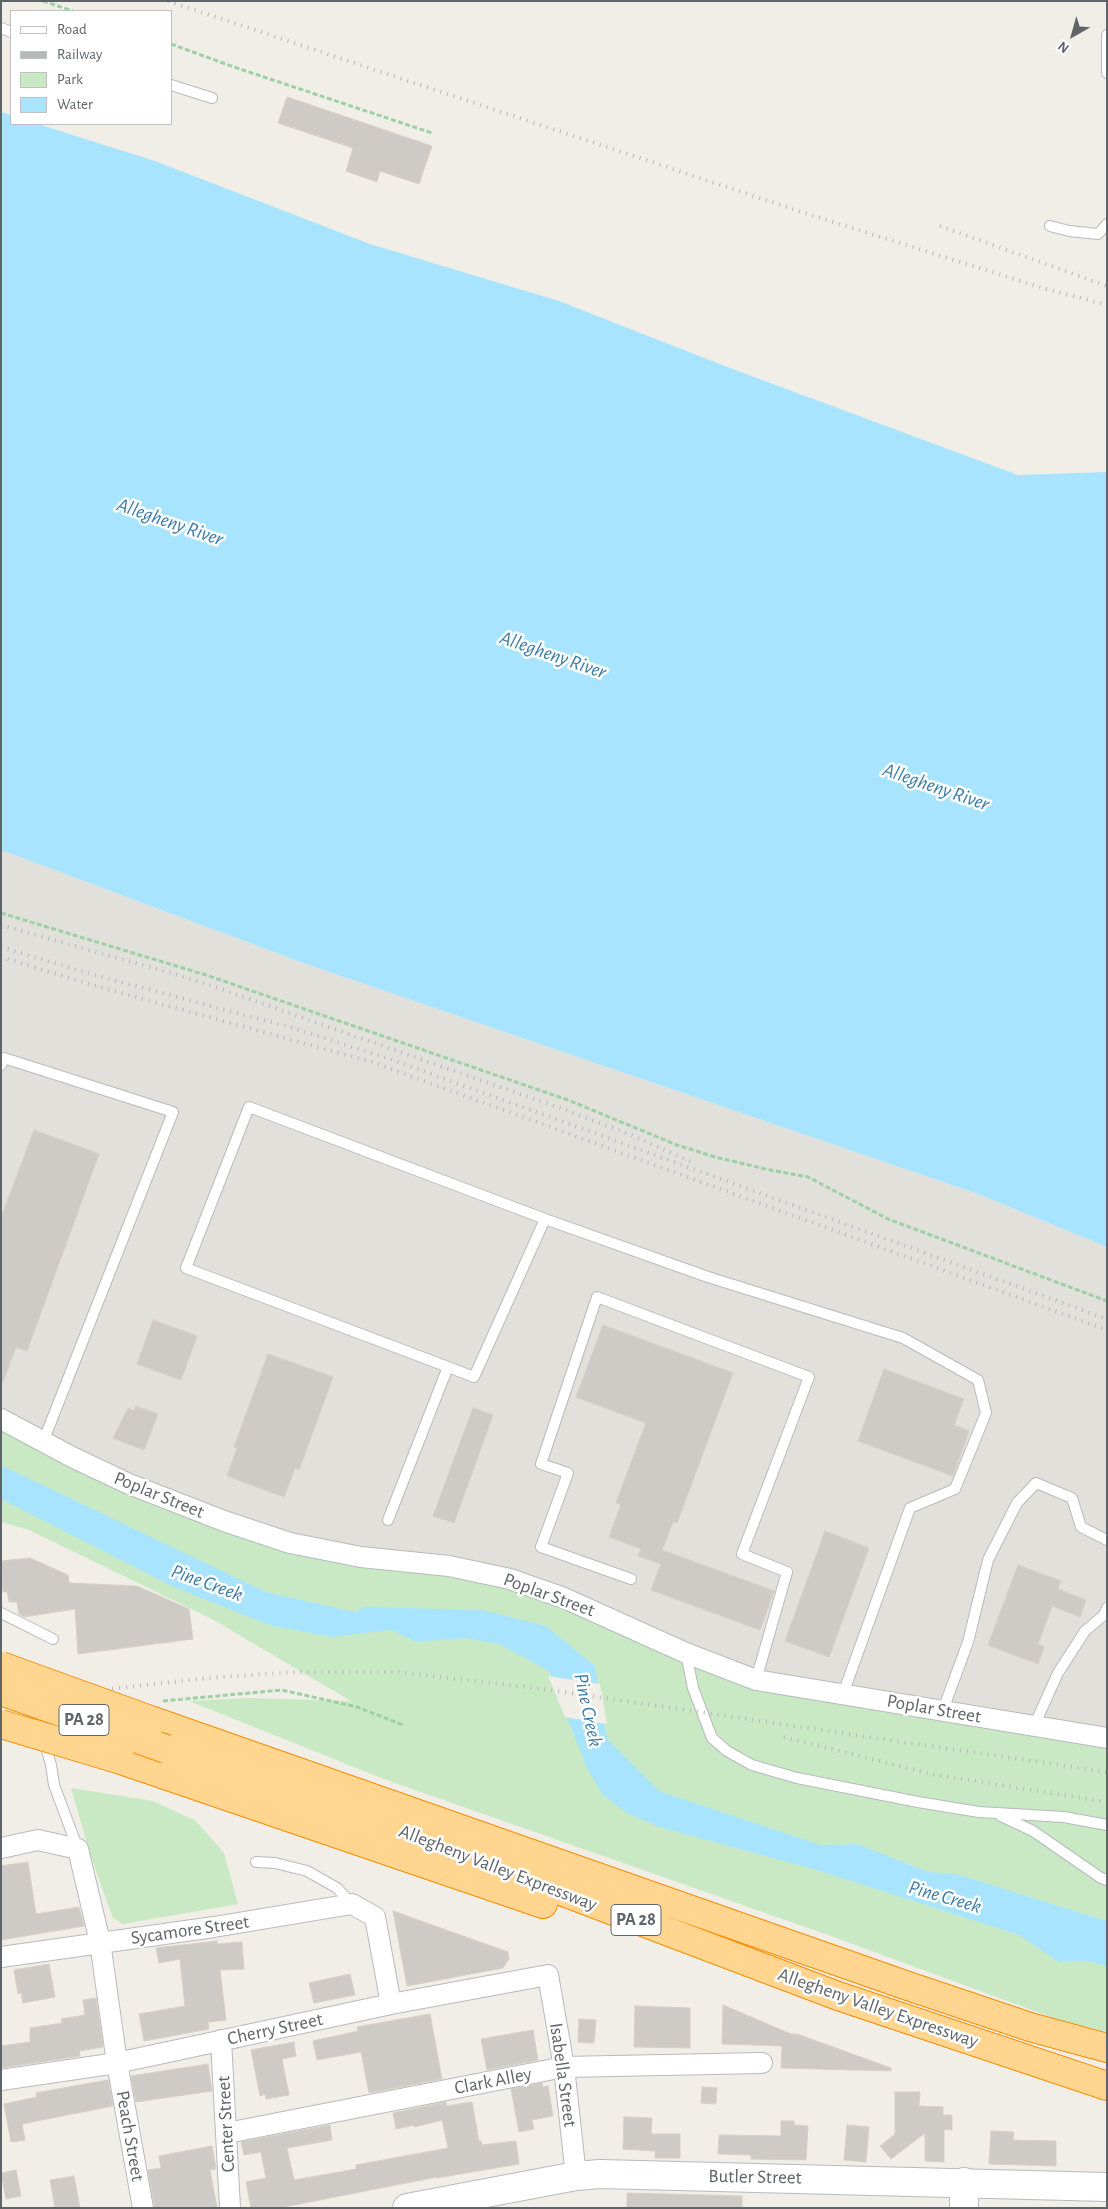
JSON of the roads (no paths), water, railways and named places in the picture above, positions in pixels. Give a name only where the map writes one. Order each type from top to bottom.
[{"type":"highway","name":"Allegheny Valley Expressway","points":[[1,1666],[905,1986],[1030,2027],[1107,2048]]},
{"type":"highway","name":"Allegheny Valley Expressway","points":[[1,1691],[410,1834],[838,1996],[1107,2086]]},
{"type":"highway","points":[[1,1724],[121,1760],[516,1895],[838,1996]]},
{"type":"street","name":"Poplar Street","points":[[1,1419],[129,1484],[224,1522],[290,1543],[361,1557],[449,1566],[510,1579],[564,1598],[686,1653],[756,1680],[1107,1738]]},
{"type":"street","points":[[1,1848],[38,1840],[78,1849]]},
{"type":"street","name":"Peach Street","points":[[78,1849],[100,1942],[116,2063],[143,2208]]},
{"type":"street","points":[[352,1904],[375,1917],[391,2004]]},
{"type":"street","name":"Sycamore Street","points":[[1,1957],[214,1927],[352,1904]]},
{"type":"street","name":"Cherry Street","points":[[1,2080],[116,2063],[391,2004],[548,1975]]},
{"type":"street","name":"Isabella Street","points":[[548,1975],[564,2067],[576,2176]]},
{"type":"street","name":"Center Street","points":[[222,2040],[230,2208]]},
{"type":"street","name":"Clark Alley","points":[[227,2133],[564,2067],[762,2063]]},
{"type":"street","name":"Butler Street","points":[[408,2208],[576,2176],[655,2174],[964,2195],[1107,2187]]},
{"type":"lane","points":[[1107,35],[1107,73]]},
{"type":"lane","points":[[172,85],[212,98]]},
{"type":"lane","points":[[1050,226],[1069,232],[1098,234],[1107,224]]},
{"type":"lane","points":[[1,1065],[4,1058],[173,1112],[43,1442]]},
{"type":"lane","points":[[545,1219],[474,1377],[186,1268],[248,1107],[545,1219],[708,1277],[903,1338],[978,1380],[986,1413],[955,1489],[910,1508],[843,1694]]},
{"type":"lane","points":[[631,1578],[541,1547],[568,1473],[542,1464],[597,1297],[809,1378],[742,1554],[787,1572],[756,1680]]},
{"type":"lane","points":[[388,1520],[448,1367]]},
{"type":"lane","points":[[943,1710],[968,1642],[988,1560],[1017,1503],[1036,1484],[1072,1498],[1081,1527],[1107,1540]]},
{"type":"lane","points":[[1034,1726],[1058,1673],[1085,1631],[1104,1615],[1107,1608]]},
{"type":"lane","points":[[1,1613],[53,1638]]},
{"type":"lane","points":[[686,1653],[693,1688],[712,1738],[727,1751],[752,1765],[797,1778],[996,1814],[1064,1817],[1107,1825]]},
{"type":"lane","points":[[37,1715],[51,1766],[54,1785],[78,1849]]},
{"type":"lane","points":[[996,1814],[1033,1832],[1101,1878],[1107,1880]]},
{"type":"lane","points":[[256,1862],[275,1863],[308,1871],[337,1888],[352,1904]]},
{"type":"water","name":"Allegheny River","points":[[1,112],[10,115],[10,125],[41,125],[155,161],[370,244],[559,301],[730,368],[1018,475],[1107,472],[1107,1247],[978,1194],[303,963],[1,850]]},
{"type":"water","name":"Pine Creek","points":[[1,1465],[266,1592],[355,1612],[363,1607],[482,1610],[546,1626],[595,1666],[607,1739],[659,1791],[821,1845],[857,1844],[929,1872],[956,1874],[1107,1921],[1107,1966],[1088,1961],[1059,1962],[1019,1935],[820,1871],[659,1827],[627,1813],[603,1795],[587,1768],[549,1671],[499,1644],[466,1638],[416,1642],[391,1630],[331,1637],[269,1625],[174,1587],[1,1499]]},
{"type":"railway","points":[[168,1],[811,215],[1043,288],[1107,305]]},
{"type":"railway","points":[[940,226],[1107,286]]},
{"type":"railway","points":[[1,925],[195,980],[560,1108],[629,1134],[694,1163]]},
{"type":"railway","points":[[1,947],[91,974],[293,1028],[390,1059],[1107,1319]]},
{"type":"railway","points":[[1,957],[89,984],[372,1062],[1107,1330]]},
{"type":"railway","points":[[1,1702],[206,1678],[297,1672],[398,1672],[543,1689],[1107,1772]]},
{"type":"railway","points":[[784,1737],[931,1774],[1107,1802]]}]
